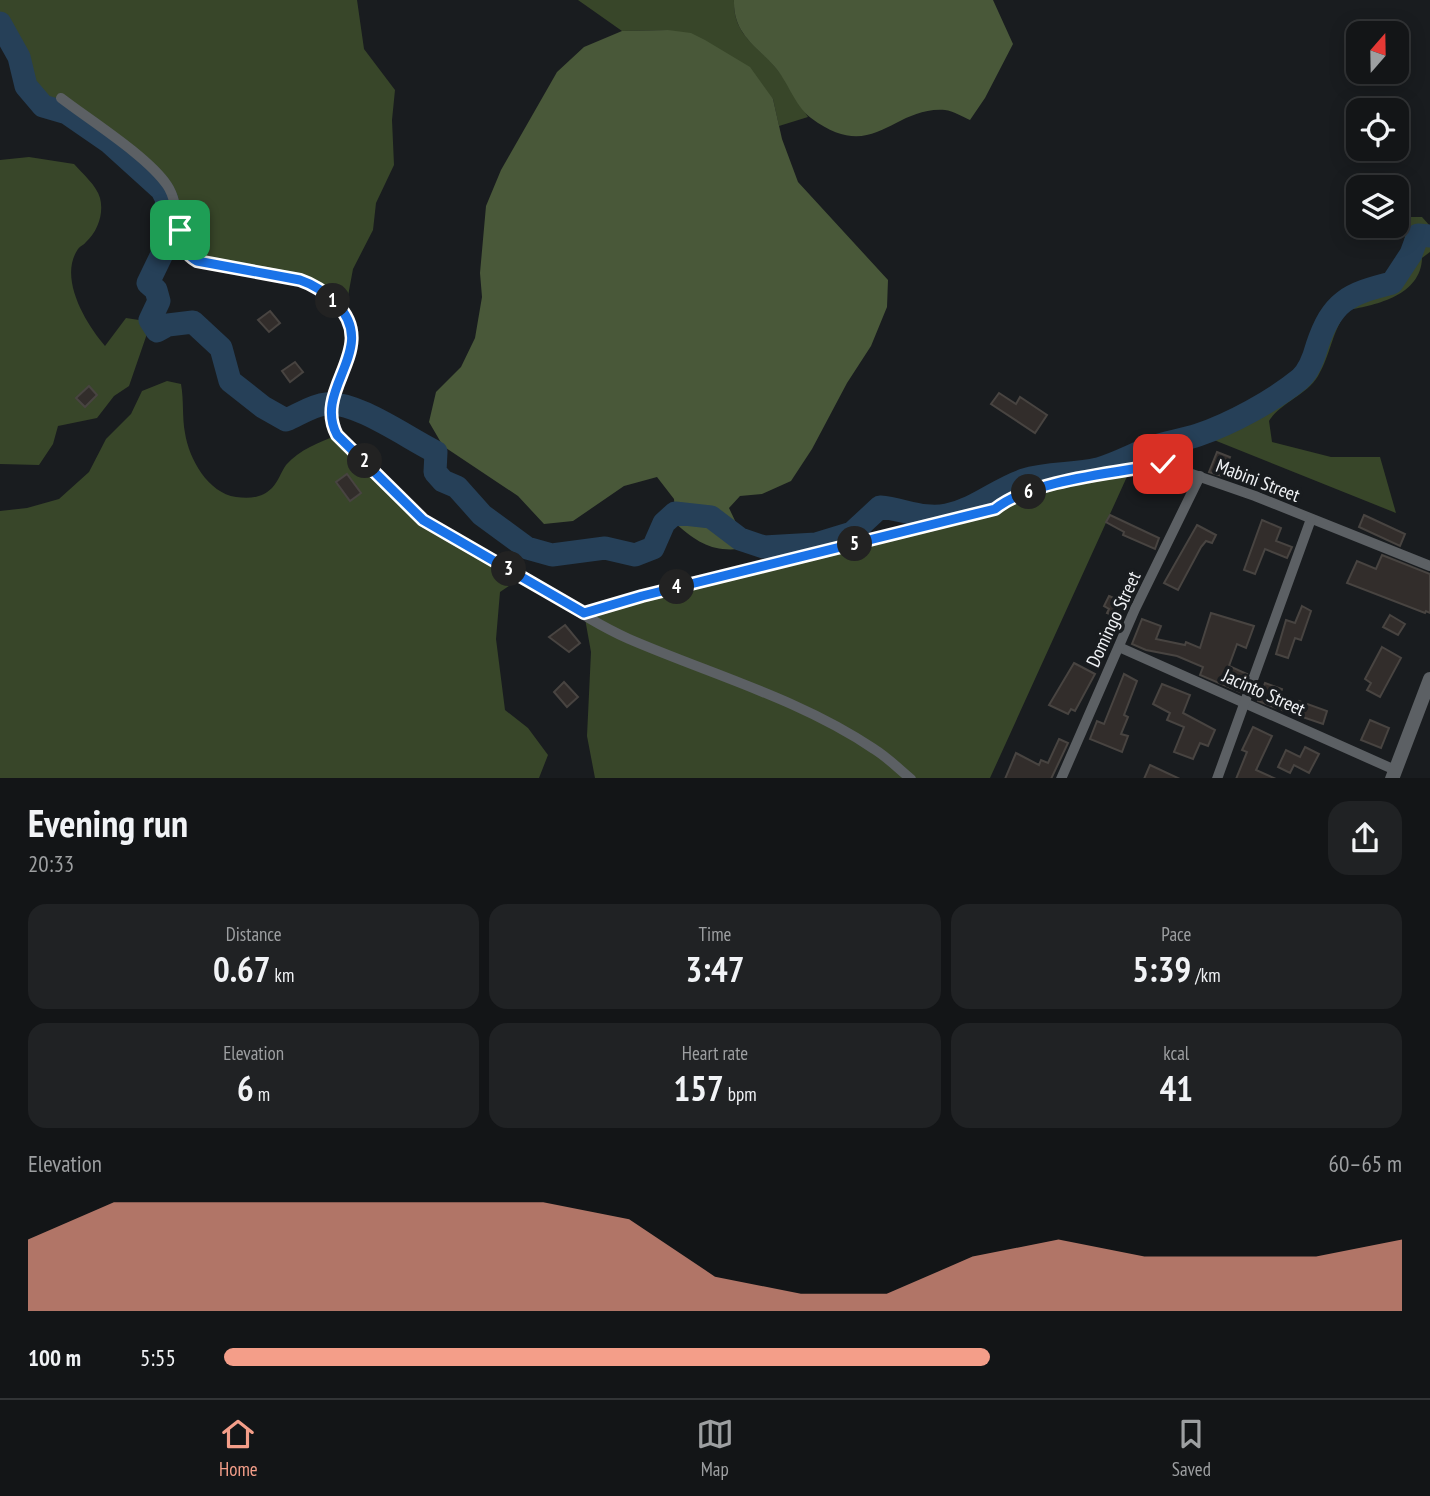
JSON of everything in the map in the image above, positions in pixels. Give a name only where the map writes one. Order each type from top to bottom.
[{"type":"main road","points":[[1394,775],[1430,679]]},
{"type":"street","points":[[61,99],[153,169],[168,187],[178,212],[182,244],[188,256],[205,263],[300,280],[316,286],[345,312],[353,337],[335,391],[331,409],[332,426],[337,435],[410,508],[450,537],[625,637],[805,711],[874,749],[910,778]]},
{"type":"street","name":"Mabini Street","points":[[584,613],[642,596],[995,509],[1009,498],[1066,482],[1163,464],[1430,566]]},
{"type":"street","name":"Domingo Street","points":[[1061,778],[1119,647],[1200,476]]},
{"type":"street","points":[[1217,778],[1311,519]]},
{"type":"street","name":"Jacinto Street","points":[[1119,647],[1243,701],[1394,775]]},
{"type":"green space","points":[[0,0],[357,0],[364,49],[395,90],[392,120],[394,165],[376,203],[373,230],[353,269],[345,312],[316,286],[205,263],[182,244],[160,249],[167,226],[163,208],[142,183],[113,157],[43,108],[26,64],[4,38],[3,25],[0,23]]},
{"type":"green space","points":[[578,0],[734,0],[737,22],[742,31],[780,73],[808,117],[779,126],[773,99],[668,30],[622,31]]},
{"type":"green space","points":[[734,0],[993,0],[1013,44],[985,98],[970,120],[945,110],[927,111],[867,135],[851,136],[833,131],[805,113],[779,72],[741,30]]},
{"type":"green space","points":[[668,30],[691,33],[750,67],[773,99],[782,139],[798,182],[888,280],[887,307],[871,346],[791,481],[762,494],[740,496],[729,508],[748,548],[726,549],[709,546],[676,524],[674,499],[657,477],[624,486],[573,521],[544,524],[518,496],[443,446],[429,422],[436,392],[461,367],[475,338],[482,297],[480,273],[486,206],[501,170],[557,72],[584,47],[622,31]]},
{"type":"green space","points":[[29,157],[74,164],[98,193],[101,204],[99,221],[94,233],[78,249],[71,273],[77,300],[90,326],[105,346],[126,318],[139,320],[149,328],[129,386],[114,396],[97,418],[58,426],[53,444],[39,465],[0,464],[0,160]]},
{"type":"green space","points":[[1409,217],[1422,217],[1430,226],[1430,252],[1422,258],[1420,271],[1414,281],[1396,296],[1348,310],[1338,326],[1318,376],[1307,389],[1274,414],[1269,421],[1272,442],[1331,457],[1380,457],[1396,513],[1214,440],[1238,417],[1281,387],[1301,367],[1321,315],[1332,300],[1378,280],[1393,267],[1405,238],[1409,238]]},
{"type":"green space","points":[[167,381],[181,384],[185,433],[191,453],[209,482],[226,494],[246,498],[264,494],[274,486],[286,465],[297,455],[337,435],[409,508],[522,577],[500,592],[496,639],[505,710],[528,728],[548,755],[539,778],[0,778],[0,511],[27,508],[59,499],[89,472],[106,439],[131,414],[142,391]]},
{"type":"green space","points":[[1130,470],[990,778],[595,778],[587,736],[591,652],[584,613],[994,509],[1009,498]]},
{"type":"building","points":[[270,311],[280,323],[269,332],[258,320]]},
{"type":"building","points":[[295,362],[303,372],[290,382],[282,371]]},
{"type":"building","points":[[89,386],[97,395],[85,407],[76,398]]},
{"type":"building","points":[[999,393],[1016,404],[1020,397],[1047,415],[1035,433],[991,404]]},
{"type":"building","points":[[1217,452],[1230,457],[1222,476],[1209,472]]},
{"type":"building","points":[[347,474],[361,493],[350,501],[336,482]]},
{"type":"building","points":[[1110,515],[1159,538],[1155,549],[1123,535],[1124,532],[1106,522]]},
{"type":"building","points":[[1364,515],[1405,534],[1400,546],[1359,527]]},
{"type":"building","points":[[1262,520],[1281,528],[1276,541],[1292,547],[1287,558],[1265,549],[1255,574],[1244,570]]},
{"type":"building","points":[[1197,525],[1216,535],[1212,543],[1206,541],[1201,547],[1178,590],[1164,583]]},
{"type":"building","points":[[1382,555],[1430,574],[1430,613],[1347,583],[1357,561],[1376,569]]},
{"type":"building","points":[[1109,596],[1126,603],[1121,615],[1118,613],[1116,617],[1107,613],[1109,609],[1104,606]]},
{"type":"building","points":[[1302,606],[1311,611],[1301,640],[1295,638],[1288,658],[1276,654],[1286,620],[1295,623]]},
{"type":"building","points":[[1211,613],[1254,626],[1246,648],[1237,644],[1229,666],[1247,674],[1240,692],[1200,675],[1203,667],[1177,656],[1146,650],[1132,644],[1142,619],[1161,626],[1156,639],[1185,645],[1186,642],[1200,648]]},
{"type":"building","points":[[1390,615],[1405,624],[1398,635],[1383,627]]},
{"type":"building","points":[[565,625],[580,643],[569,652],[549,637]]},
{"type":"building","points":[[1382,647],[1401,658],[1380,697],[1367,690],[1371,683],[1365,679]]},
{"type":"building","points":[[1074,663],[1095,674],[1075,711],[1071,709],[1068,714],[1049,705]]},
{"type":"building","points":[[1124,674],[1137,681],[1124,715],[1128,717],[1121,734],[1128,736],[1122,752],[1090,739],[1097,721],[1104,724]]},
{"type":"building","points":[[564,682],[578,697],[567,707],[554,692]]},
{"type":"building","points":[[1265,683],[1282,689],[1276,708],[1258,701]]},
{"type":"building","points":[[1162,684],[1190,695],[1183,713],[1215,730],[1208,746],[1200,743],[1193,759],[1174,752],[1184,727],[1167,720],[1170,713],[1153,704]]},
{"type":"building","points":[[1288,700],[1327,711],[1323,724],[1282,710]]},
{"type":"building","points":[[1370,720],[1389,728],[1381,748],[1361,740]]},
{"type":"building","points":[[1253,727],[1272,736],[1256,770],[1274,778],[1236,778],[1247,752],[1242,750]]},
{"type":"building","points":[[1059,739],[1068,743],[1051,778],[1005,778],[1016,753],[1039,765],[1041,760],[1048,763]]},
{"type":"building","points":[[1305,747],[1319,754],[1309,773],[1294,765],[1290,773],[1278,767],[1286,750],[1300,757]]},
{"type":"building","points":[[1150,765],[1178,778],[1144,778]]},
{"type":"waterway","points":[[0,23],[19,57],[26,86],[43,106],[67,113],[109,142],[162,190],[167,200],[162,228],[163,252],[148,283],[156,290],[159,301],[150,320],[157,331],[168,325],[193,322],[221,348],[230,381],[263,407],[286,420],[316,406],[338,404],[366,414],[436,452],[435,472],[443,481],[457,487],[482,515],[527,548],[552,555],[605,548],[635,555],[653,548],[664,523],[675,513],[711,517],[740,539],[764,547],[816,544],[852,533],[880,507],[922,515],[947,515],[1024,480],[1098,469],[1152,447],[1198,435],[1251,411],[1300,379],[1309,368],[1323,331],[1336,309],[1353,296],[1392,283],[1411,254],[1418,235],[1430,236]]},
{"type":"route","points":[[180,230],[182,244],[188,256],[197,261],[300,280],[316,286],[345,312],[353,337],[331,409],[332,426],[337,435],[423,520],[584,613],[642,596],[995,509],[1009,498],[1066,482],[1163,464]]}]
